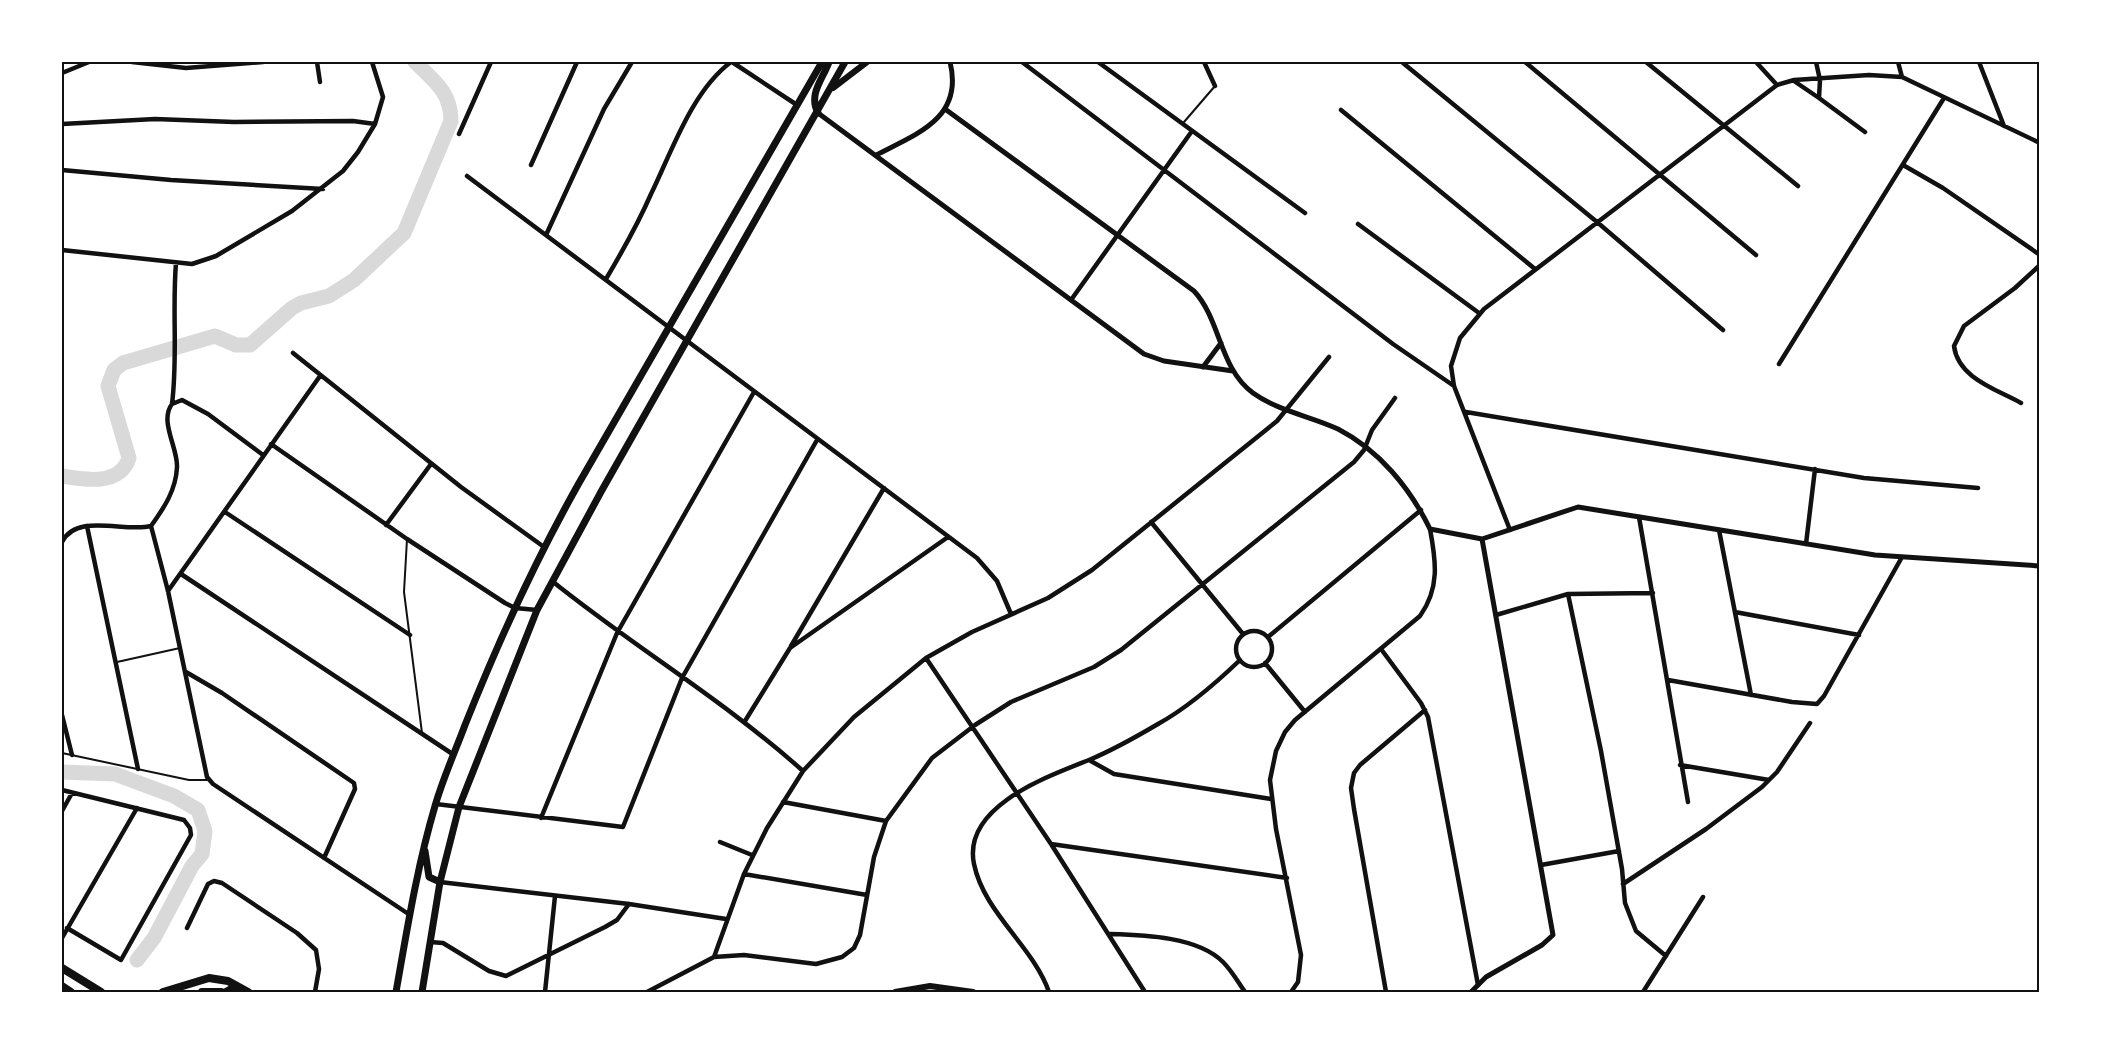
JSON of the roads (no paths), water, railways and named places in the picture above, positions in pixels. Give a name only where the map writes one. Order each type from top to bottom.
[{"type":"highway","points":[[62,968],[101,993]]},
{"type":"highway","points":[[164,993],[209,978],[228,981],[248,993]]},
{"type":"highway","points":[[62,986],[71,993]]},
{"type":"highway","points":[[226,993],[235,987]]},
{"type":"highway","points":[[202,993],[220,993]]},
{"type":"main road","points":[[396,993],[424,848],[436,804],[515,608],[544,547],[822,62]]},
{"type":"main road","points":[[818,113],[813,100],[814,94],[829,62]]},
{"type":"main road","points":[[422,993],[440,882],[459,807],[537,610],[845,62]]},
{"type":"main road","points":[[832,88],[867,62]]},
{"type":"main road","points":[[424,848],[429,877],[440,882]]},
{"type":"main road","points":[[895,993],[930,986],[973,993]]},
{"type":"street","points":[[62,73],[89,62]]},
{"type":"street","points":[[132,62],[186,68],[263,62]]},
{"type":"street","points":[[317,62],[320,82]]},
{"type":"street","points":[[62,250],[192,264],[216,256],[292,211],[334,181],[358,152],[375,124],[383,97],[372,62]]},
{"type":"street","points":[[459,134],[491,62]]},
{"type":"street","points":[[531,165],[577,62]]},
{"type":"street","points":[[546,235],[604,109],[632,62]]},
{"type":"street","points":[[606,279],[640,219],[684,124],[713,81],[731,62],[796,105]]},
{"type":"street","points":[[876,155],[938,120],[945,109],[951,90],[950,62]]},
{"type":"street","points":[[1022,62],[1166,169],[1393,344],[1455,386]]},
{"type":"street","points":[[1098,62],[1305,213]]},
{"type":"street","points":[[1204,62],[1215,86]]},
{"type":"street","points":[[1526,62],[1756,255]]},
{"type":"street","points":[[1646,62],[1798,186]]},
{"type":"street","points":[[1756,62],[1777,85]]},
{"type":"street","points":[[1816,62],[1820,80],[1819,98]]},
{"type":"street","points":[[1898,62],[1902,77]]},
{"type":"street","points":[[1979,62],[2004,128]]},
{"type":"street","points":[[1402,63],[1598,222],[1723,330]]},
{"type":"street","points":[[1510,530],[1455,386],[1451,366],[1455,348],[1479,313],[1777,85],[1794,80],[1869,75],[1902,77],[2004,128],[2040,143]]},
{"type":"street","points":[[1794,80],[1865,132]]},
{"type":"street","points":[[1779,364],[1944,98]]},
{"type":"street","points":[[945,109],[1194,291],[1209,312],[1233,371],[1253,393],[1287,410],[1337,429],[1366,447],[1383,461],[1421,510],[1431,529],[1436,582],[1429,604],[1420,616],[1305,712],[1285,732],[1276,751],[1270,780],[1271,799],[1301,955],[1298,982],[1291,993]]},
{"type":"street","points":[[1341,110],[1534,269]]},
{"type":"street","points":[[818,113],[1144,354],[1233,371]]},
{"type":"street","points":[[62,124],[155,119],[375,124]]},
{"type":"street","points":[[1071,300],[1192,131]]},
{"type":"street","points":[[1903,165],[1953,194],[2040,255]]},
{"type":"street","points":[[62,170],[171,180],[322,189]]},
{"type":"street","points":[[467,176],[948,537],[992,573],[1004,592],[1011,614]]},
{"type":"street","points":[[1358,224],[1479,313]]},
{"type":"street","points":[[176,263],[175,362],[172,404],[168,415],[177,459],[176,480],[165,505],[151,526],[186,672],[204,769],[209,780],[410,915]]},
{"type":"street","points":[[2021,403],[1970,375],[1960,366],[1954,346],[1964,326],[2015,288],[2040,265]]},
{"type":"street","points":[[1203,367],[1221,343]]},
{"type":"street","points":[[293,353],[431,464],[544,547]]},
{"type":"street","points":[[714,957],[726,919],[752,855],[783,802],[803,771],[868,704],[926,658],[1011,614],[1066,589],[1287,410],[1329,357]]},
{"type":"street","points":[[168,591],[320,376]]},
{"type":"street","points":[[541,818],[617,633],[754,392]]},
{"type":"street","points":[[647,993],[714,957],[744,955],[816,964],[842,957],[854,948],[860,935],[874,857],[886,821],[932,758],[973,726],[1011,702],[1094,667],[1155,625],[1354,462],[1366,447],[1372,430],[1395,398]]},
{"type":"street","points":[[172,404],[182,400],[195,406],[263,455]]},
{"type":"street","points":[[1466,412],[1889,482],[1978,488]]},
{"type":"street","points":[[436,804],[623,827],[682,678],[817,440]]},
{"type":"street","points":[[271,444],[386,525],[515,608],[537,610]]},
{"type":"street","points":[[386,525],[431,464]]},
{"type":"street","points":[[1806,544],[1815,469]]},
{"type":"street","points":[[745,721],[884,488]]},
{"type":"street","points":[[1431,529],[1482,539],[1578,507],[1902,557],[2040,566]]},
{"type":"street","points":[[1268,637],[1421,510]]},
{"type":"street","points":[[225,513],[410,635]]},
{"type":"street","points":[[1639,517],[1688,802]]},
{"type":"street","points":[[1150,522],[1243,634]]},
{"type":"street","points":[[62,542],[74,529],[87,526],[151,526]]},
{"type":"street","points":[[87,526],[138,769]]},
{"type":"street","points":[[1719,530],[1751,695]]},
{"type":"street","points":[[790,648],[948,537]]},
{"type":"street","points":[[1471,993],[1497,969],[1542,945],[1553,935],[1482,539]]},
{"type":"street","points":[[1668,680],[1817,704],[1859,636],[1902,557]]},
{"type":"street","points":[[181,573],[454,755]]},
{"type":"street","points":[[552,581],[617,633],[745,721],[803,771]]},
{"type":"street","points":[[1496,615],[1568,594],[1653,593]]},
{"type":"street","points":[[1568,594],[1619,850],[1625,903],[1636,931],[1666,956]]},
{"type":"street","points":[[1735,612],[1859,636]]},
{"type":"street","points":[[1256,630],[1268,637],[1272,649],[1265,663],[1252,667],[1240,660],[1236,647],[1243,634],[1256,630]]},
{"type":"street","points":[[1381,648],[1425,710],[1478,986]]},
{"type":"street","points":[[926,658],[1051,844],[1145,993]]},
{"type":"street","points":[[1049,993],[1038,968],[986,893],[973,861],[975,840],[981,828],[989,815],[1017,793],[1161,723],[1240,660]]},
{"type":"street","points":[[1265,663],[1305,712]]},
{"type":"street","points":[[186,672],[222,693],[354,783],[355,789],[324,858]]},
{"type":"street","points":[[1386,993],[1351,790],[1352,779],[1360,765],[1425,710]]},
{"type":"street","points":[[62,715],[72,755]]},
{"type":"street","points":[[1623,884],[1706,829],[1769,780],[1787,759],[1810,723]]},
{"type":"street","points":[[1089,760],[1114,774],[1271,799]]},
{"type":"street","points":[[1680,765],[1769,780]]},
{"type":"street","points":[[62,790],[184,820],[190,828],[191,835],[121,960],[67,928]]},
{"type":"street","points":[[62,811],[72,793]]},
{"type":"street","points":[[783,802],[886,821]]},
{"type":"street","points":[[62,938],[136,808]]},
{"type":"street","points":[[720,842],[752,855]]},
{"type":"street","points":[[1051,844],[1287,878]]},
{"type":"street","points":[[1541,866],[1619,850]]},
{"type":"street","points":[[744,873],[867,895]]},
{"type":"street","points":[[187,928],[208,884],[214,881],[222,883],[297,933],[316,950],[319,969],[315,993]]},
{"type":"street","points":[[440,882],[628,904],[726,919]]},
{"type":"street","points":[[545,993],[555,896]]},
{"type":"street","points":[[1643,993],[1703,897]]},
{"type":"street","points":[[430,942],[443,943],[489,971],[506,976],[548,957],[617,920],[628,904]]},
{"type":"street","points":[[1108,934],[1161,939],[1198,947],[1222,961],[1245,993]]},
{"type":"lane","points":[[1182,124],[1215,86]]},
{"type":"lane","points":[[407,539],[404,584],[422,735]]},
{"type":"lane","points":[[117,662],[180,648]]},
{"type":"lane","points":[[62,753],[189,780],[209,780]]},
{"type":"waterway","points":[[62,476],[81,479],[110,477],[118,473],[129,458],[108,386],[114,370],[123,363],[215,336],[236,345],[250,345],[292,308],[301,303],[329,296],[354,280],[404,233],[451,121],[445,95],[435,81],[415,62]]},
{"type":"waterway","points":[[62,772],[115,774],[174,796],[198,810],[205,831],[202,854],[192,866],[154,938],[137,960]]}]
